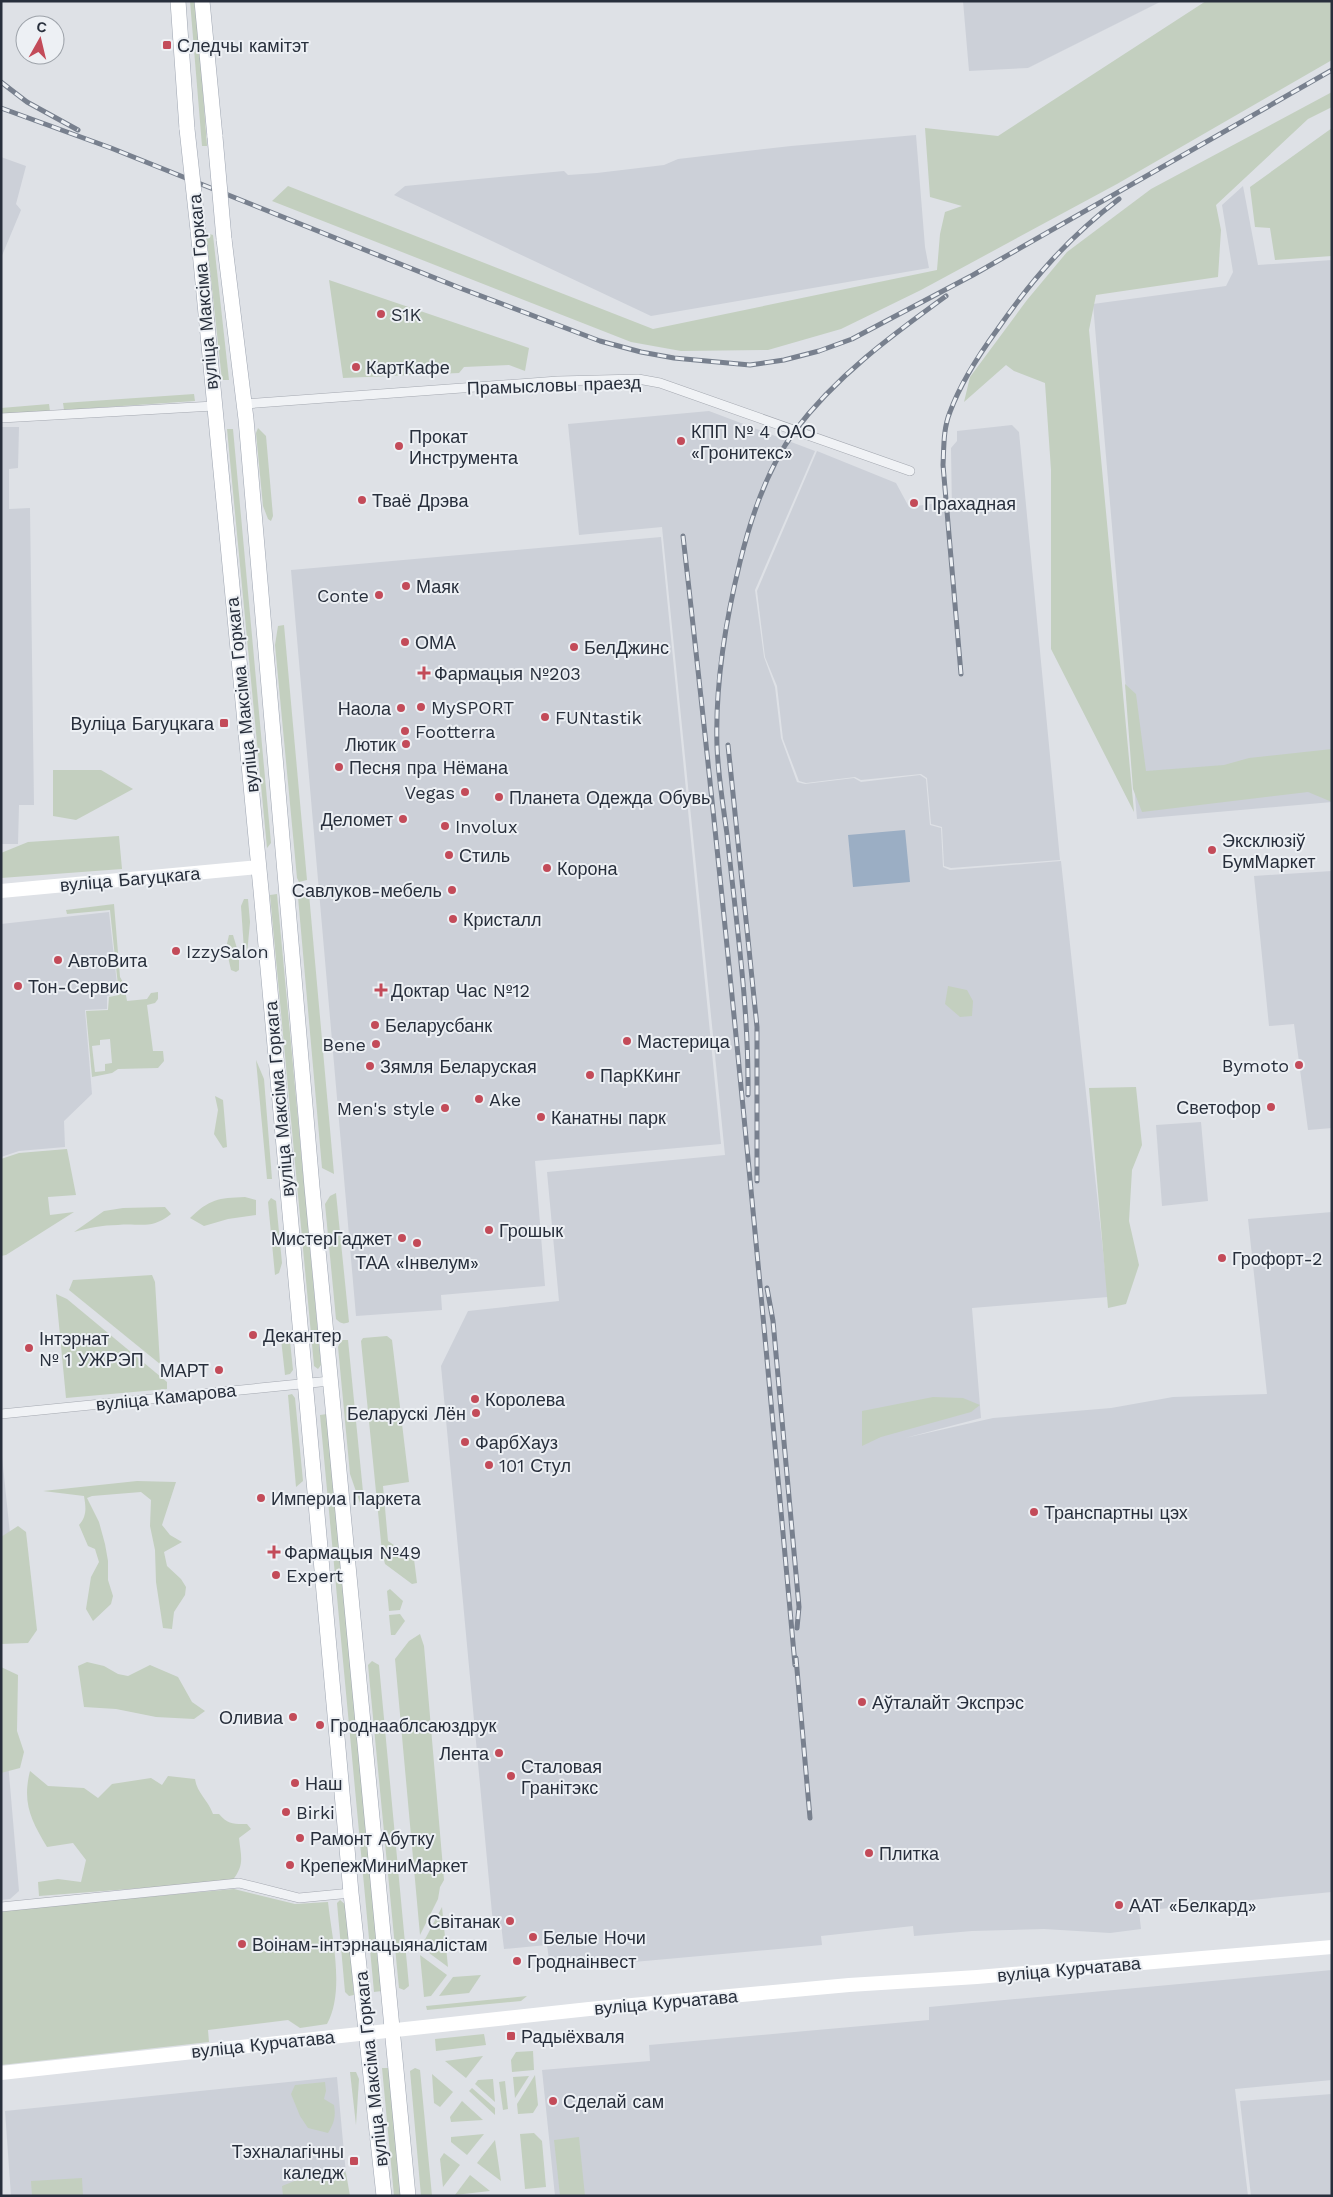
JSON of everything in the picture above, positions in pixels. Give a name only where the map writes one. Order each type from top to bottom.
[{"type":"main road","name":"вуліца Максіма Горкага","points":[[178,1],[187,130],[259,867],[351,1892],[368,2033],[384,2196]]},
{"type":"main road","name":"вуліца Максіма Горкага","points":[[202,1],[224,239],[244,404],[283,865],[330,1381],[408,2196]]},
{"type":"main road","points":[[259,867],[283,865]]},
{"type":"main road","name":"вуліца Багуцкага","points":[[1,891],[259,867]]},
{"type":"main road","name":"вуліца Курчатава","points":[[1,2073],[392,2030],[839,1986],[977,1977],[1332,1947]]},
{"type":"street","name":"Прамысловы праезд","points":[[244,404],[534,383],[638,379],[660,383],[910,471]]},
{"type":"street","points":[[1,418],[214,406]]},
{"type":"street","name":"вуліца Камарова","points":[[1,1414],[330,1381]]},
{"type":"street","points":[[1,1907],[239,1883],[299,1898],[351,1892]]},
{"type":"shaded area","points":[[963,1],[1162,1],[1028,68],[969,71]]},
{"type":"shaded area","points":[[916,135],[925,247],[929,268],[651,316],[394,195],[405,186],[564,171],[568,175],[597,173],[664,165],[678,159],[791,146]]},
{"type":"shaded area","points":[[1,157],[26,166],[16,204],[21,210],[1,258]]},
{"type":"shaded area","points":[[1243,186],[1258,265],[1332,260],[1332,802],[1137,819],[1093,304],[1226,286],[1233,272],[1222,205]]},
{"type":"shaded area","points":[[709,411],[815,451],[755,590],[764,657],[775,687],[781,738],[797,782],[805,784],[854,778],[861,782],[920,775],[926,779],[930,825],[941,828],[943,867],[950,870],[1061,861],[1108,1297],[972,1308],[981,1418],[905,1438],[993,1418],[1111,1408],[1173,1397],[1267,1394],[1248,1219],[1332,1212],[1332,1892],[1139,1911],[1141,1929],[1110,1933],[1044,1929],[972,1931],[914,1936],[913,1926],[821,1936],[822,1945],[589,1966],[550,1967],[547,1945],[504,1949],[501,1924],[493,1924],[441,1366],[468,1311],[559,1301],[547,1172],[725,1155],[662,527],[579,535],[568,424]]},
{"type":"shaded area","points":[[1012,425],[1019,432],[1060,860],[951,868],[944,866],[942,827],[931,824],[927,778],[921,774],[861,780],[855,777],[806,783],[799,781],[783,739],[777,686],[765,657],[757,591],[817,451],[896,483],[909,507],[931,504],[952,511],[951,448],[957,441],[957,431]]},
{"type":"shaded area","points":[[1,427],[19,427],[18,468],[9,469],[9,509],[30,508],[34,805],[19,805],[18,844],[1,844]]},
{"type":"shaded area","name":"Корона","points":[[661,537],[721,1144],[535,1161],[545,1286],[441,1295],[442,1310],[356,1316],[291,570]]},
{"type":"shaded area","points":[[1332,871],[1332,1128],[1308,1130],[1294,1024],[1269,1026],[1254,876]]},
{"type":"shaded area","points":[[109,912],[118,993],[107,996],[107,1009],[85,1010],[92,1094],[64,1121],[65,1147],[19,1151],[1,1157],[1,924]]},
{"type":"shaded area","points":[[1201,1122],[1208,1201],[1162,1206],[1156,1125]]},
{"type":"shaded area","points":[[1,1447],[10,1534],[1,1547]]},
{"type":"shaded area","points":[[1,1680],[19,1891],[10,1899],[1,1900]]},
{"type":"shaded area","points":[[1332,1970],[1332,2080],[1235,2089],[1248,2196],[555,2196],[542,2070],[650,2061],[649,2045],[929,2020],[929,2007]]},
{"type":"shaded area","points":[[337,2077],[348,2196],[11,2196],[5,2111]]},
{"type":"shaded area","points":[[1332,2094],[1332,2196],[1251,2196],[1240,2101]]},
{"type":"green space","points":[[190,1],[196,1],[207,146],[202,146]]},
{"type":"green space","points":[[1206,1],[1332,1],[1332,60],[1117,184],[921,290],[841,329],[768,350],[681,351],[631,342],[272,201],[288,186],[653,329],[937,270],[940,234],[945,212],[962,206],[930,197],[925,128],[998,136]]},
{"type":"green space","points":[[1332,92],[1332,107],[1308,119],[1216,205],[1221,230],[1218,277],[1096,295],[1089,330],[1134,812],[1051,649],[1051,470],[1045,383],[1014,371],[1006,365],[964,402],[970,377],[1027,300],[1067,252],[1151,189]]},
{"type":"green space","points":[[1332,128],[1332,256],[1275,260],[1270,228],[1255,227],[1250,187]]},
{"type":"green space","points":[[206,233],[213,235],[229,380],[222,380]]},
{"type":"green space","name":"S1K","points":[[329,280],[529,348],[525,371],[509,365],[464,367],[459,373],[343,378]]},
{"type":"green space","points":[[194,394],[195,401],[64,410],[63,403]]},
{"type":"green space","points":[[49,404],[50,411],[1,414],[1,408]]},
{"type":"green space","points":[[258,428],[266,436],[273,516],[271,521],[268,519],[263,506],[256,433]]},
{"type":"green space","points":[[227,429],[233,429],[271,843],[267,848]]},
{"type":"green space","points":[[284,625],[307,880],[299,882],[297,878],[275,645],[278,626]]},
{"type":"green space","points":[[1125,684],[1136,694],[1146,771],[1224,765],[1249,758],[1332,749],[1332,802],[1308,792],[1142,812],[1133,789]]},
{"type":"green space","points":[[53,770],[101,770],[133,789],[76,820],[53,816]]},
{"type":"green space","points":[[119,836],[122,869],[1,878],[1,853],[28,842]]},
{"type":"green space","points":[[277,894],[321,1365],[318,1369],[314,1366],[270,895]]},
{"type":"green space","points":[[302,894],[309,894],[334,1174],[322,1168],[298,897]]},
{"type":"green space","points":[[244,899],[248,899],[250,922],[247,954],[244,950],[241,906]]},
{"type":"green space","points":[[114,904],[120,977],[124,984],[127,1001],[147,999],[151,993],[158,992],[158,999],[155,1003],[147,1005],[153,1051],[163,1051],[164,1061],[158,1068],[118,1069],[112,1073],[92,1077],[86,1011],[108,1010],[109,997],[119,995],[110,910],[67,914],[66,910]],"holes":[[[110,1039],[112,1063],[105,1064],[105,1071],[95,1072],[92,1046],[100,1045],[100,1040]]]},
{"type":"green space","points":[[229,935],[233,935],[239,955],[239,970],[236,972],[231,970],[226,948]]},
{"type":"green space","points":[[948,986],[967,990],[973,1001],[972,1016],[960,1017],[945,1004]]},
{"type":"green space","points":[[256,1060],[264,1079],[272,1179],[267,1179]]},
{"type":"green space","points":[[1136,1087],[1142,1145],[1132,1170],[1129,1221],[1139,1265],[1126,1304],[1108,1308],[1089,1088]]},
{"type":"green space","points":[[215,1096],[223,1100],[227,1147],[223,1148],[214,1134],[218,1110]]},
{"type":"green space","points":[[67,1149],[76,1195],[48,1197],[50,1215],[74,1212],[6,1255],[1,1256],[1,1159],[19,1153]]},
{"type":"green space","points":[[336,1193],[349,1322],[345,1323],[336,1319],[325,1204],[330,1196]]},
{"type":"green space","points":[[245,1197],[256,1200],[256,1215],[228,1219],[204,1226],[190,1218],[209,1203],[221,1199]]},
{"type":"green space","points":[[271,1198],[276,1201],[282,1263],[279,1273],[275,1275],[268,1202]]},
{"type":"green space","points":[[165,1207],[171,1214],[152,1224],[106,1226],[74,1232],[104,1211],[123,1208]]},
{"type":"green space","points":[[152,1275],[155,1282],[160,1364],[69,1290],[73,1280]]},
{"type":"green space","points":[[56,1294],[67,1299],[167,1382],[167,1389],[66,1398]]},
{"type":"green space","points":[[387,1336],[392,1340],[409,1482],[383,1486],[388,1541],[414,1559],[417,1583],[412,1584],[385,1564],[382,1552],[361,1341],[363,1338]]},
{"type":"green space","points":[[281,1339],[290,1341],[293,1370],[290,1374],[285,1375]]},
{"type":"green space","points":[[341,1340],[348,1340],[364,1502],[360,1503],[350,1474],[338,1347]]},
{"type":"green space","points":[[292,1394],[295,1398],[303,1481],[296,1487],[288,1395]]},
{"type":"green space","points":[[933,1397],[963,1398],[980,1405],[971,1412],[881,1437],[862,1446],[862,1411]]},
{"type":"green space","points":[[327,1414],[382,1991],[374,1992],[320,1415]]},
{"type":"green space","points":[[137,1481],[176,1482],[162,1525],[170,1535],[182,1542],[164,1552],[167,1566],[181,1579],[186,1587],[185,1595],[174,1612],[172,1629],[163,1628],[156,1582],[155,1550],[150,1526],[151,1500],[141,1492],[87,1498],[99,1522],[105,1544],[108,1561],[108,1580],[113,1596],[111,1604],[93,1621],[86,1609],[91,1577],[99,1562],[95,1549],[88,1546],[79,1525],[85,1512],[84,1496],[43,1491]]},
{"type":"green space","points":[[18,1526],[26,1532],[37,1630],[28,1643],[1,1644],[1,1537]]},
{"type":"green space","points":[[390,1589],[403,1601],[400,1610],[389,1611],[387,1591]]},
{"type":"green space","points":[[400,1614],[405,1621],[395,1635],[391,1635],[389,1615]]},
{"type":"green space","points":[[420,1634],[424,1646],[444,1880],[440,1887],[438,1899],[420,1935],[395,1659],[409,1641]]},
{"type":"green space","points":[[372,1661],[379,1665],[409,1986],[404,1990],[399,1988],[397,1968],[368,1665]]},
{"type":"green space","points":[[87,1662],[104,1666],[118,1674],[128,1676],[150,1665],[178,1677],[192,1702],[205,1711],[194,1719],[156,1717],[116,1709],[84,1707],[78,1666]]},
{"type":"green space","points":[[1,1667],[18,1675],[17,1731],[24,1752],[20,1768],[1,1773]]},
{"type":"green space","points":[[30,1771],[48,1786],[84,1788],[98,1798],[112,1784],[151,1778],[162,1785],[168,1776],[195,1779],[213,1814],[219,1814],[225,1820],[232,1823],[247,1824],[251,1829],[239,1838],[241,1861],[239,1870],[232,1881],[39,1896],[38,1882],[58,1879],[81,1882],[86,1860],[73,1843],[47,1847],[32,1820],[27,1793]]},
{"type":"green space","points":[[234,1889],[295,1904],[328,1902],[336,1965],[336,1981],[332,2011],[327,2024],[300,2028],[288,2020],[208,2030],[209,2042],[1,2065],[1,1910]]},
{"type":"green space","points":[[340,1900],[346,1905],[354,1995],[349,1996],[345,1992],[337,1903]]},
{"type":"green space","points":[[442,1907],[448,1967],[421,1947]]},
{"type":"green space","points":[[420,1955],[447,1975],[431,1996],[424,1997]]},
{"type":"green space","points":[[481,1975],[469,1993],[439,1996],[453,1977]]},
{"type":"green space","points":[[527,1996],[521,2001],[427,2010],[426,2006]]},
{"type":"green space","points":[[484,2034],[486,2045],[436,2051],[435,2039]]},
{"type":"green space","points":[[533,2051],[534,2070],[512,2072],[511,2060],[516,2052]]},
{"type":"green space","points":[[483,2056],[466,2078],[445,2061]]},
{"type":"green space","points":[[382,2068],[389,2068],[402,2196],[394,2196]]},
{"type":"green space","points":[[415,2068],[420,2070],[432,2196],[421,2196],[410,2071]]},
{"type":"green space","points":[[350,2072],[356,2072],[359,2079],[356,2125]]},
{"type":"green space","points":[[432,2074],[453,2092],[440,2107],[434,2103]]},
{"type":"green space","points":[[535,2075],[538,2105],[533,2113],[518,2114],[517,2104]]},
{"type":"green space","points":[[529,2076],[515,2098],[513,2077]]},
{"type":"green space","points":[[493,2079],[495,2102],[475,2084],[478,2080]]},
{"type":"green space","points":[[505,2081],[508,2109],[503,2110],[499,2082]]},
{"type":"green space","points":[[325,2082],[326,2091],[324,2099],[334,2105],[335,2109],[334,2120],[328,2133],[308,2128],[300,2116],[291,2094],[295,2085]]},
{"type":"green space","points":[[472,2088],[495,2108],[495,2115],[469,2091]]},
{"type":"green space","points":[[462,2101],[483,2120],[451,2122],[450,2117]]},
{"type":"green space","points":[[534,2133],[542,2141],[546,2187],[525,2189],[520,2134]]},
{"type":"green space","points":[[484,2134],[467,2155],[451,2142],[451,2137]]},
{"type":"green space","points":[[579,2137],[585,2196],[560,2196],[554,2140]]},
{"type":"green space","points":[[495,2140],[501,2181],[477,2163]]},
{"type":"green space","points":[[444,2153],[460,2165],[443,2187],[440,2159]]},
{"type":"green space","points":[[341,2169],[346,2173],[350,2196],[283,2196],[282,2186],[307,2176],[329,2174]]},
{"type":"green space","points":[[470,2175],[490,2191],[455,2195]]},
{"type":"green space","points":[[82,2178],[83,2196],[32,2196],[31,2181]]},
{"type":"water","points":[[905,830],[910,882],[853,887],[848,835]]},
{"type":"railway","points":[[1,108],[111,148],[460,288],[600,341],[641,352],[674,358],[750,365],[784,360],[819,351],[852,339],[973,275],[1332,70]]},
{"type":"railway","points":[[1,82],[27,102],[78,130]]},
{"type":"railway","points":[[961,674],[943,465],[944,438],[948,418],[959,390],[970,370],[1024,293],[1068,243],[1119,199]]},
{"type":"railway","points":[[748,1095],[744,997],[717,746],[719,676],[730,608],[740,562],[761,494],[784,446],[794,432],[810,412],[846,375],[905,326],[946,296]]},
{"type":"railway","points":[[683,536],[742,1100],[795,1665]]},
{"type":"railway","points":[[728,745],[757,1027],[757,1181]]},
{"type":"railway","points":[[767,1288],[773,1321],[799,1607],[797,1628]]},
{"type":"railway","points":[[796,1658],[810,1818]]},
{"type":"place","name":"Следчы камітэт","points":[[167,45]]},
{"type":"place","name":"S1K","points":[[381,314]]},
{"type":"place","name":"КартКафе","points":[[356,367]]},
{"type":"place","name":"КПП № 4 ОАО «Гронитекс»","points":[[681,441]]},
{"type":"place","name":"Прокат Инструмента","points":[[399,446]]},
{"type":"place","name":"Тваё Дрэва","points":[[362,500]]},
{"type":"place","name":"Прахадная","points":[[914,503]]},
{"type":"place","name":"Маяк","points":[[406,586]]},
{"type":"place","name":"Conte","points":[[379,595]]},
{"type":"place","name":"ОМА","points":[[405,642]]},
{"type":"place","name":"БелДжинс","points":[[574,647]]},
{"type":"place","name":"Фармацыя №203","points":[[424,673]]},
{"type":"place","name":"MySPORT","points":[[421,707]]},
{"type":"place","name":"Наола","points":[[401,708]]},
{"type":"place","name":"FUNtastik","points":[[545,717]]},
{"type":"place","name":"Вуліца Багуцкага","points":[[224,723]]},
{"type":"place","name":"Footterra","points":[[405,731]]},
{"type":"place","name":"Лютик","points":[[406,744]]},
{"type":"place","name":"Песня пра Нёмана","points":[[339,767]]},
{"type":"place","name":"Vegas","points":[[465,792]]},
{"type":"place","name":"Планета Одежда Обувь","points":[[499,797]]},
{"type":"place","name":"Деломет","points":[[403,819]]},
{"type":"place","name":"Involux","points":[[445,826]]},
{"type":"place","name":"Эксклюзіў БумМаркет","points":[[1212,850]]},
{"type":"place","name":"Стиль","points":[[449,855]]},
{"type":"place","name":"Корона","points":[[547,868]]},
{"type":"place","name":"Савлуков-мебель","points":[[452,890]]},
{"type":"place","name":"Кристалл","points":[[453,919]]},
{"type":"place","name":"IzzySalon","points":[[176,951]]},
{"type":"place","name":"АвтоВита","points":[[58,960]]},
{"type":"place","name":"Тон-Сервис","points":[[18,986]]},
{"type":"place","name":"Доктар Час №12","points":[[381,990]]},
{"type":"place","name":"Беларусбанк","points":[[375,1025]]},
{"type":"place","name":"Мастерица","points":[[627,1041]]},
{"type":"place","name":"Bene","points":[[376,1044]]},
{"type":"place","name":"Bymoto","points":[[1299,1065]]},
{"type":"place","name":"Зямля Беларуская","points":[[370,1066]]},
{"type":"place","name":"ПарККинг","points":[[590,1075]]},
{"type":"place","name":"Ake","points":[[479,1099]]},
{"type":"place","name":"Светофор","points":[[1271,1107]]},
{"type":"place","name":"Men's style","points":[[445,1108]]},
{"type":"place","name":"Канатны парк","points":[[541,1117]]},
{"type":"place","name":"Грошык","points":[[489,1230]]},
{"type":"place","name":"МистерГаджет","points":[[402,1238]]},
{"type":"place","name":"ТАА «Інвелум»","points":[[417,1243]]},
{"type":"place","name":"Грофорт-2","points":[[1222,1258]]},
{"type":"place","name":"Декантер","points":[[253,1335]]},
{"type":"place","name":"Інтэрнат № 1 УЖРЭП","points":[[29,1348]]},
{"type":"place","name":"МАРТ","points":[[219,1370]]},
{"type":"place","name":"Королева","points":[[475,1399]]},
{"type":"place","name":"Беларускі Лён","points":[[476,1413]]},
{"type":"place","name":"ФарбХауз","points":[[465,1442]]},
{"type":"place","name":"101 Стул","points":[[489,1465]]},
{"type":"place","name":"Империа Паркета","points":[[261,1498]]},
{"type":"place","name":"Транспартны цэх","points":[[1034,1512]]},
{"type":"place","name":"Фармацыя №49","points":[[274,1552]]},
{"type":"place","name":"Expert","points":[[276,1575]]},
{"type":"place","name":"Аўталайт Экспрэс","points":[[862,1702]]},
{"type":"place","name":"Оливиа","points":[[293,1717]]},
{"type":"place","name":"Гроднааблсаюздрук","points":[[320,1725]]},
{"type":"place","name":"Лента","points":[[499,1753]]},
{"type":"place","name":"Сталовая Гранітэкс","points":[[511,1776]]},
{"type":"place","name":"Наш","points":[[295,1783]]},
{"type":"place","name":"Birki","points":[[286,1812]]},
{"type":"place","name":"Рамонт Абутку","points":[[300,1838]]},
{"type":"place","name":"Плитка","points":[[869,1853]]},
{"type":"place","name":"КрепежМиниМаркет","points":[[290,1865]]},
{"type":"place","name":"ААТ «Белкард»","points":[[1119,1905]]},
{"type":"place","name":"Світанак","points":[[510,1921]]},
{"type":"place","name":"Белые Ночи","points":[[533,1937]]},
{"type":"place","name":"Воінам-інтэрнацыяналістам","points":[[242,1944]]},
{"type":"place","name":"Гроднаінвест","points":[[517,1961]]},
{"type":"place","name":"Радыёхваля","points":[[511,2036]]},
{"type":"place","name":"Сделай сам","points":[[553,2101]]},
{"type":"place","name":"Тэхналагічны каледж","points":[[354,2161]]}]
